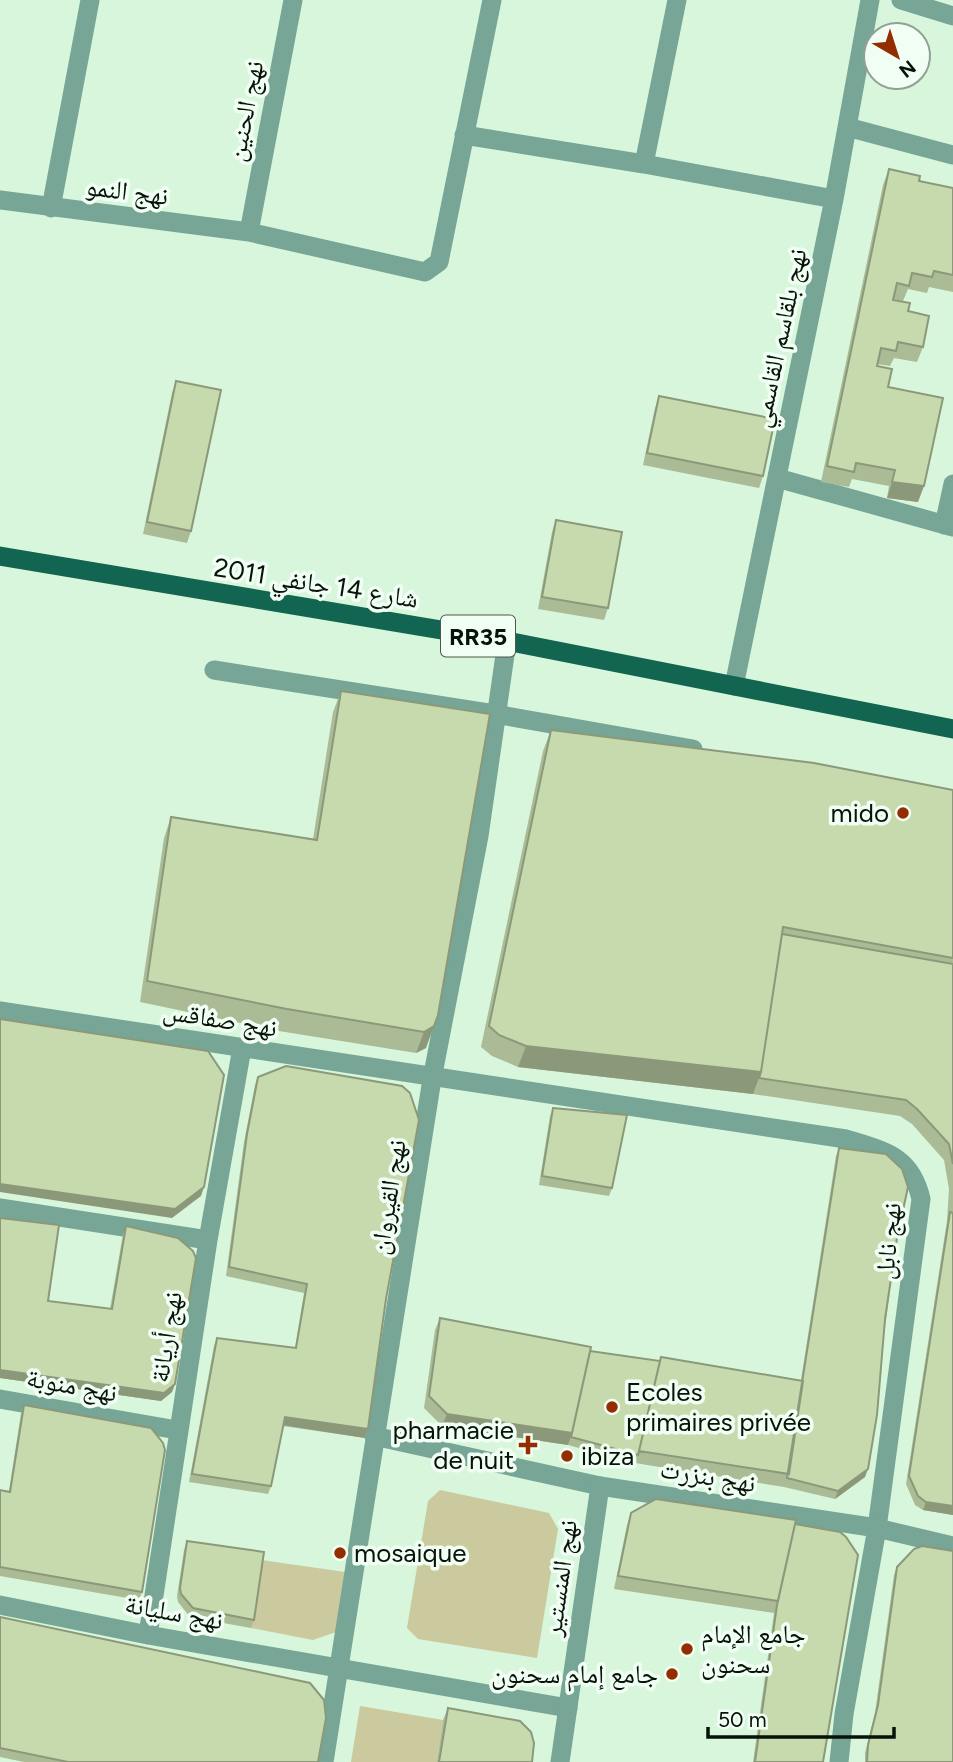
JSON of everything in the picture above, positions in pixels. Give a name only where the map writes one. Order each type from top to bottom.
[{"type":"main road","name":"شارع 14 جانفي 2011","points":[[0,556],[507,641],[953,729]]},
{"type":"street","points":[[51,208],[90,0]]},
{"type":"street","name":"نهج الحنين","points":[[249,232],[293,0]]},
{"type":"street","name":"نهج النمو","points":[[0,200],[249,232],[425,272],[439,262],[492,0]]},
{"type":"street","points":[[644,164],[677,0]]},
{"type":"street","name":"نهج بلقاسم القاسمي","points":[[734,686],[834,200],[870,0]]},
{"type":"street","points":[[901,0],[953,16]]},
{"type":"street","points":[[847,127],[953,155]]},
{"type":"street","points":[[464,135],[644,164],[834,200]]},
{"type":"street","points":[[777,478],[949,526],[953,484]]},
{"type":"street","name":"نهج القيروان","points":[[324,1762],[374,1436],[394,1337],[432,1079],[479,836],[507,641]]},
{"type":"street","points":[[214,670],[495,714],[715,753]]},
{"type":"street","name":"نهج صفاقس","points":[[0,1011],[432,1079]]},
{"type":"street","name":"نهج أريانة","points":[[148,1635],[177,1430],[242,1048]]},
{"type":"street","name":"نهج نابل","points":[[432,1079],[845,1139],[884,1151],[911,1171],[921,1199],[877,1528],[844,1714],[839,1762]]},
{"type":"street","points":[[0,1208],[208,1240]]},
{"type":"street","name":"نهج منوبة","points":[[0,1399],[177,1430]]},
{"type":"street","name":"نهج بنزرت","points":[[374,1436],[600,1486],[877,1528],[953,1546]]},
{"type":"street","name":"نهج المنستير","points":[[561,1762],[600,1486]]},
{"type":"street","name":"نهج سليانة","points":[[0,1605],[148,1635],[568,1708]]},
{"type":"shaded area","points":[[440,1490],[549,1513],[558,1529],[537,1658],[418,1639],[407,1628],[428,1501]]},
{"type":"shaded area","points":[[261,1560],[345,1572],[336,1632],[313,1640],[251,1628]]},
{"type":"shaded area","points":[[360,1706],[443,1720],[437,1762],[351,1762]]},
{"type":"building","points":[[889,169],[920,176],[919,181],[953,188],[953,275],[934,271],[932,277],[912,273],[909,286],[897,283],[893,300],[910,303],[908,311],[929,316],[923,347],[898,342],[896,351],[881,348],[877,366],[892,369],[888,387],[943,398],[924,486],[892,482],[895,470],[856,463],[854,472],[827,466]]},
{"type":"building","points":[[176,381],[221,390],[191,531],[147,522]]},
{"type":"building","points":[[659,396],[775,419],[763,476],[647,453]]},
{"type":"building","points":[[556,520],[622,532],[608,608],[542,597]]},
{"type":"building","points":[[341,691],[490,714],[438,1015],[434,1026],[424,1032],[287,1009],[147,981],[171,817],[317,840]]},
{"type":"building","points":[[551,730],[814,763],[953,790],[953,958],[783,927],[761,1072],[526,1046],[499,1035],[489,1026]]},
{"type":"building","points":[[782,934],[953,964],[953,1164],[949,1144],[906,1100],[759,1078]]},
{"type":"building","points":[[0,1019],[208,1051],[224,1075],[204,1187],[175,1209],[0,1184]]},
{"type":"building","points":[[286,1066],[402,1086],[410,1093],[419,1120],[386,1299],[368,1429],[285,1417],[271,1486],[192,1474],[217,1338],[296,1348],[307,1284],[229,1267],[247,1134],[258,1077]]},
{"type":"building","points":[[553,1108],[627,1115],[612,1188],[542,1176]]},
{"type":"building","points":[[839,1148],[886,1154],[902,1169],[908,1187],[885,1319],[877,1415],[868,1469],[838,1491],[787,1478]]},
{"type":"building","points":[[950,1212],[953,1213],[953,1506],[926,1502],[918,1496],[909,1476]]},
{"type":"building","points":[[0,1218],[59,1225],[48,1301],[112,1309],[126,1226],[178,1238],[193,1251],[196,1258],[175,1384],[164,1393],[0,1370]]},
{"type":"building","points":[[440,1318],[591,1347],[572,1433],[447,1414],[429,1396]]},
{"type":"building","name":"Ecoles primaires privée","points":[[590,1351],[660,1361],[638,1455],[571,1437]]},
{"type":"building","points":[[661,1357],[803,1381],[789,1474],[639,1451]]},
{"type":"building","points":[[24,1405],[151,1428],[163,1443],[165,1450],[142,1592],[0,1567],[0,1490],[10,1492]]},
{"type":"building","points":[[656,1499],[796,1520],[778,1601],[618,1576],[631,1513]]},
{"type":"building","points":[[795,1524],[840,1532],[858,1555],[823,1762],[755,1762],[777,1605]]},
{"type":"building","points":[[187,1541],[264,1552],[254,1620],[193,1608],[181,1594]]},
{"type":"building","points":[[922,1546],[953,1551],[953,1762],[867,1762],[868,1745],[878,1705],[897,1567],[914,1549]]},
{"type":"building","points":[[0,1617],[310,1683],[324,1700],[326,1718],[318,1762],[68,1762],[0,1748]]},
{"type":"building","points":[[448,1708],[520,1721],[531,1732],[534,1743],[532,1762],[439,1762]]},
{"type":"place","name":"mido","points":[[903,813]]},
{"type":"place","name":"Ecoles primaires privée","points":[[612,1407]]},
{"type":"place","name":"pharmacie de nuit","points":[[528,1445]]},
{"type":"place","name":"ibiza","points":[[567,1456]]},
{"type":"place","name":"mosaique","points":[[340,1553]]},
{"type":"place","name":"جامع الإمام سحنون","points":[[687,1649]]},
{"type":"place","name":"جامع إمام سحنون","points":[[672,1674]]}]
